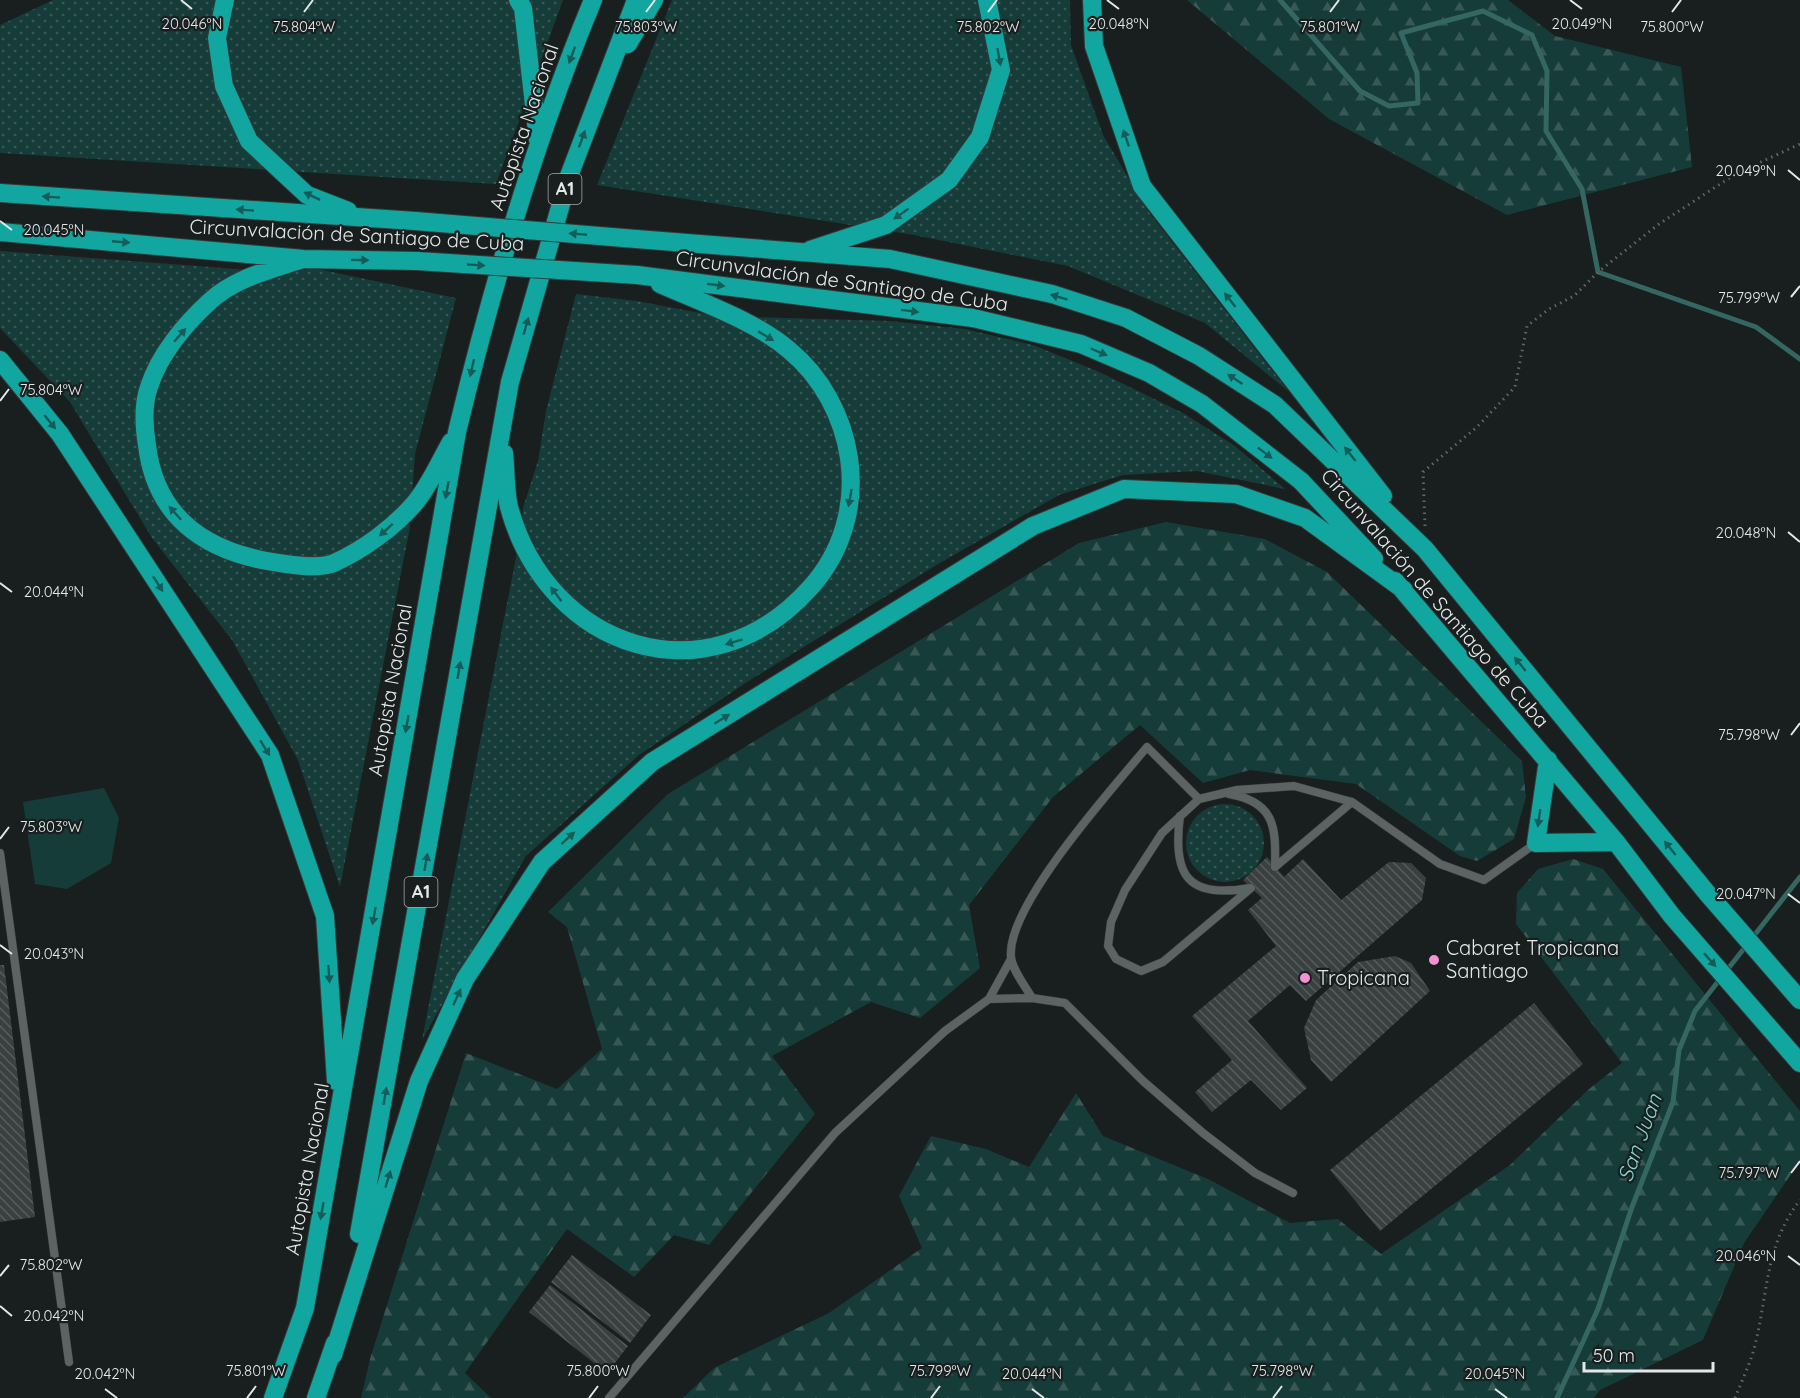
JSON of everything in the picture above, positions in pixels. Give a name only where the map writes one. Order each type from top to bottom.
[{"type":"highway","points":[[225,0],[217,38],[224,86],[249,141],[307,195],[366,218]]},
{"type":"highway","points":[[519,0],[523,8],[533,76],[539,148]]},
{"type":"highway","name":"Autopista Nacional","points":[[273,1398],[305,1308],[457,432],[478,347],[539,148],[593,0]]},
{"type":"highway","name":"A1","points":[[316,1398],[333,1355],[365,1209],[510,382],[569,176],[636,0]]},
{"type":"highway","points":[[600,92],[654,0]]},
{"type":"highway","points":[[801,253],[886,225],[949,180],[980,137],[1001,70],[987,0]]},
{"type":"highway","points":[[1092,0],[1094,46],[1142,186],[1425,549]]},
{"type":"highway","name":"Circunvalación de Santiago de Cuba","points":[[0,193],[415,221],[890,259],[1052,294],[1126,318],[1199,356],[1275,405],[1425,549],[1707,893],[1800,1000]]},
{"type":"highway","name":"Circunvalación de Santiago de Cuba","points":[[0,232],[303,259],[417,261],[638,274],[973,318],[1081,344],[1149,373],[1202,404],[1301,480],[1404,590],[1616,842],[1672,916],[1800,1063]]},
{"type":"highway","points":[[303,259],[239,280],[209,302],[165,353],[149,388],[144,427],[149,467],[169,507],[193,533],[236,555],[291,566],[332,564],[375,539],[415,503],[457,432]]},
{"type":"highway","points":[[510,382],[504,450],[509,506],[533,564],[565,605],[606,635],[661,649],[702,649],[740,641],[791,610],[823,575],[843,534],[853,483],[846,435],[828,394],[789,350],[729,314],[638,274]]},
{"type":"highway","points":[[0,360],[60,434],[270,755],[324,916],[336,1043],[337,1124]]},
{"type":"highway","points":[[333,1355],[418,1081],[465,980],[542,862],[652,762],[1033,526],[1124,489],[1236,494],[1305,518],[1404,590]]},
{"type":"highway","points":[[1548,760],[1536,843],[1616,842]]},
{"type":"lane","points":[[609,1398],[835,1132],[945,1031],[989,999],[1011,959],[1013,931],[1040,883],[1147,747],[1199,799]]},
{"type":"lane","points":[[1180,816],[1176,850],[1181,870],[1195,885],[1215,892],[1251,888],[1163,962],[1141,971],[1116,959],[1108,946],[1111,922],[1125,890],[1162,833],[1180,816],[1199,799],[1223,793],[1294,786],[1352,802],[1440,864],[1484,880],[1536,843]]},
{"type":"lane","points":[[1223,793],[1246,797],[1263,807],[1276,831],[1275,867],[1352,802]]},
{"type":"lane","points":[[0,853],[69,1362]]},
{"type":"lane","points":[[1011,959],[1032,998]]},
{"type":"lane","points":[[989,999],[1032,998],[1065,1003],[1143,1081],[1203,1133],[1255,1173],[1293,1193]]},
{"type":"path","points":[[1425,549],[1423,472],[1478,427],[1515,387],[1527,326],[1549,309],[1574,296],[1598,272],[1659,224],[1737,173],[1800,144]]},
{"type":"path","points":[[1735,1398],[1756,1343],[1768,1265],[1792,1210],[1800,1200]]},
{"type":"green space","points":[[53,0],[563,0],[496,184],[0,153],[0,25]]},
{"type":"green space","points":[[672,0],[1070,0],[1071,45],[1103,135],[1148,211],[1288,391],[1205,323],[1068,266],[914,235],[597,185]]},
{"type":"green space","points":[[1187,0],[1508,0],[1555,36],[1681,67],[1692,167],[1507,215],[1329,119]]},
{"type":"green space","points":[[0,251],[288,273],[313,268],[456,298],[415,454],[410,527],[340,887],[298,760],[232,640],[152,538],[70,402],[0,328]]},
{"type":"green space","points":[[576,294],[637,301],[716,316],[890,321],[965,329],[1033,345],[1097,371],[1183,413],[1235,446],[1285,489],[1197,471],[1123,475],[1059,495],[938,564],[747,682],[639,755],[526,856],[422,1040],[519,542],[523,508],[538,461],[546,411]]},
{"type":"green space","points":[[1166,522],[1265,539],[1327,572],[1522,761],[1526,797],[1514,839],[1477,861],[1460,856],[1356,784],[1250,770],[1203,783],[1140,725],[1053,797],[969,905],[980,968],[920,1018],[871,1002],[772,1056],[815,1114],[709,1245],[674,1235],[634,1277],[567,1229],[465,1373],[491,1398],[361,1398],[370,1359],[466,1053],[557,1089],[602,1049],[567,927],[548,912],[668,794],[1079,543]]},
{"type":"green space","points":[[104,788],[119,818],[111,863],[67,889],[35,884],[23,802]]},
{"type":"green space","points":[[1225,804],[1240,807],[1253,815],[1261,828],[1264,843],[1261,858],[1253,871],[1240,879],[1225,882],[1210,879],[1197,871],[1189,858],[1186,843],[1189,828],[1197,815],[1210,807]]},
{"type":"green space","points":[[1573,859],[1603,869],[1800,1111],[1800,1161],[1744,1243],[1703,1340],[1600,1390],[1594,1398],[683,1398],[714,1368],[829,1313],[922,1248],[899,1196],[931,1136],[986,1149],[1029,1167],[1076,1093],[1103,1136],[1210,1180],[1290,1223],[1338,1219],[1381,1254],[1510,1165],[1589,1089],[1622,1063],[1516,924],[1517,893],[1538,869]]},
{"type":"building","points":[[1267,857],[1284,877],[1303,859],[1341,900],[1389,862],[1411,863],[1426,878],[1422,900],[1306,1001],[1290,985],[1248,1021],[1307,1088],[1281,1110],[1251,1080],[1212,1112],[1195,1092],[1232,1060],[1192,1016],[1276,946],[1248,910],[1262,898],[1243,880]]},
{"type":"building","points":[[1395,956],[1411,963],[1430,991],[1331,1082],[1311,1060],[1304,1028],[1316,1000],[1358,962]]},
{"type":"building","points":[[0,965],[4,965],[35,1217],[0,1222]]},
{"type":"building","points":[[1534,1003],[1583,1064],[1380,1231],[1330,1170]]},
{"type":"building","points":[[572,1255],[651,1315],[630,1343],[551,1282]]},
{"type":"building","points":[[550,1285],[628,1346],[607,1373],[529,1312]]},
{"type":"waterway","name":"San Juan","points":[[1280,0],[1360,91],[1389,106],[1418,103],[1417,73],[1401,33],[1483,11],[1532,35],[1547,71],[1546,131],[1582,189],[1598,272],[1756,327],[1800,359]]},
{"type":"waterway","name":"San Juan","points":[[1557,1398],[1598,1309],[1632,1207],[1673,1102],[1679,1050],[1695,1011],[1800,877]]},
{"type":"place","name":"Cabaret Tropicana Santiago","points":[[1434,960]]},
{"type":"place","name":"Tropicana","points":[[1305,978]]}]
